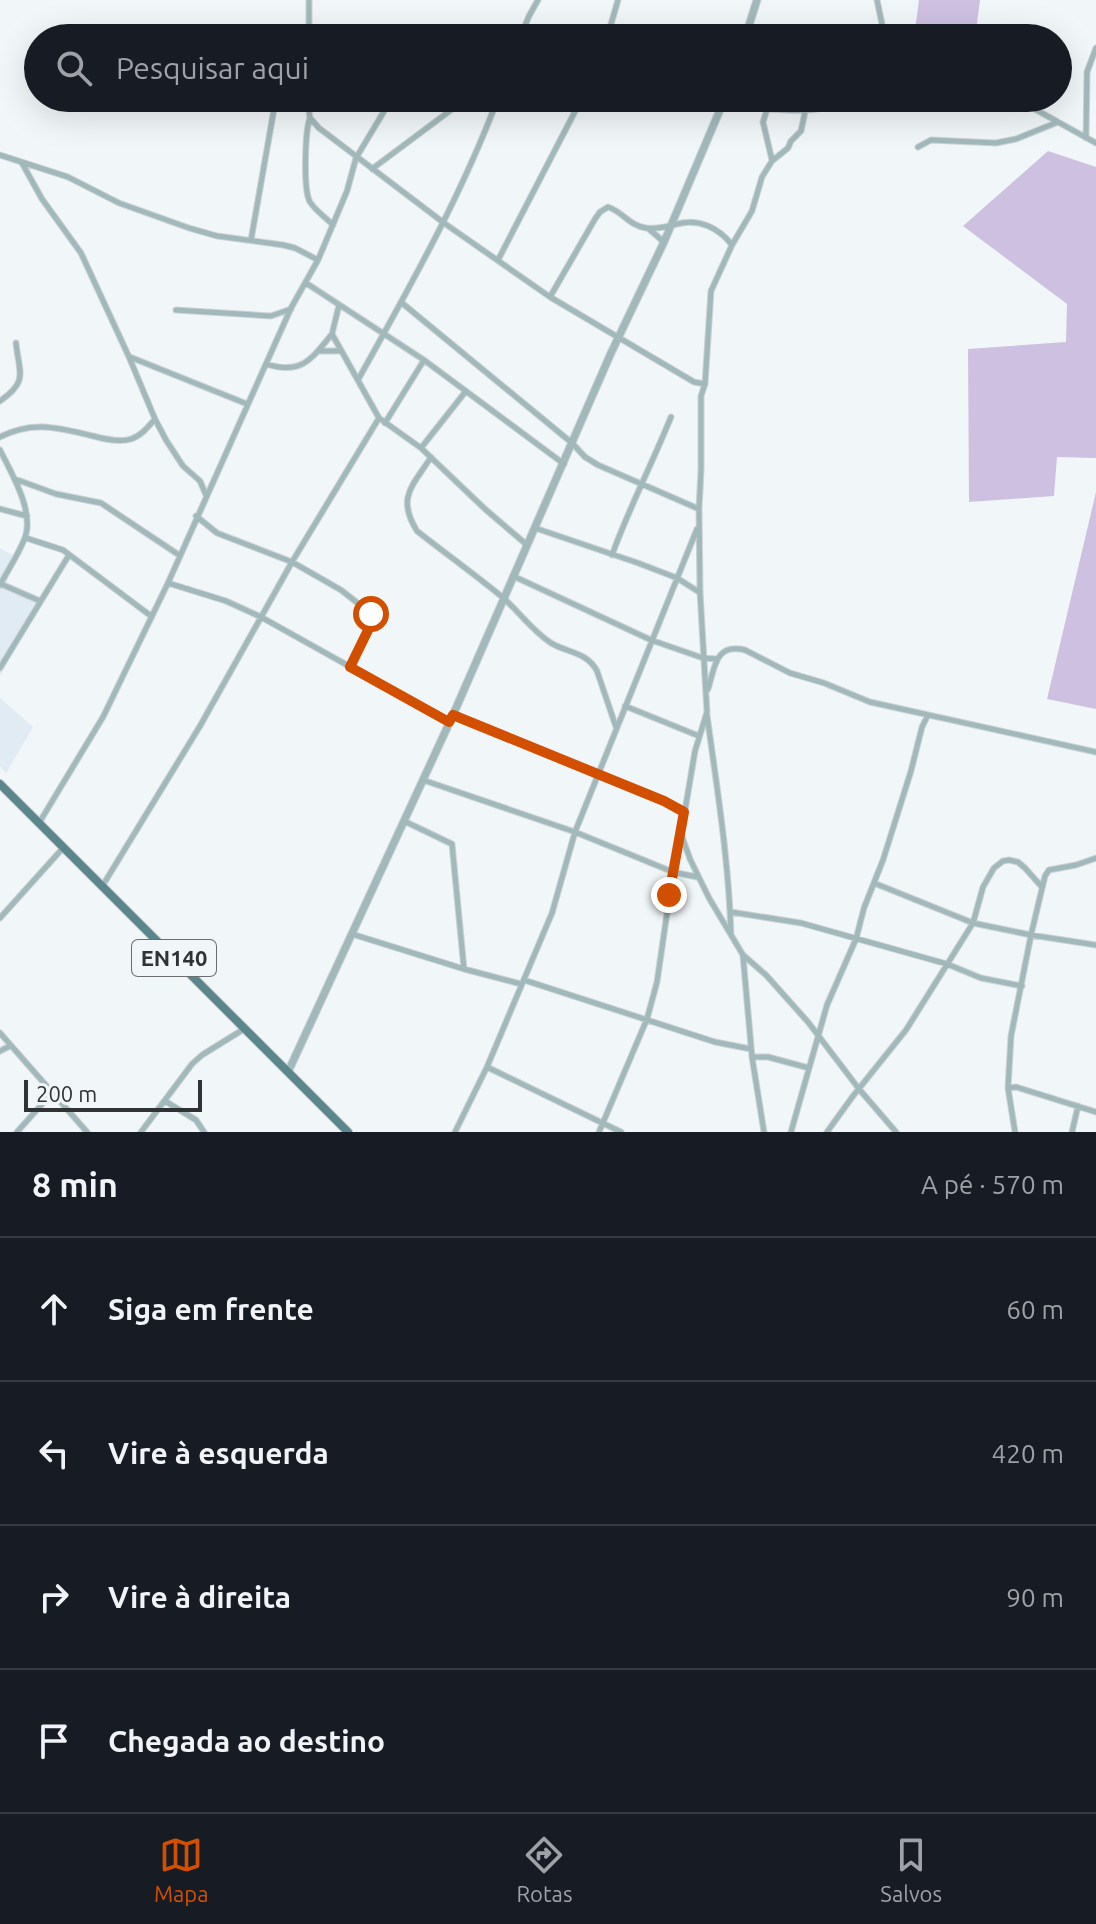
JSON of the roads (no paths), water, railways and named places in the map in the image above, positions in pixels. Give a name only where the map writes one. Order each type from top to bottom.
[{"type":"main road","name":"EN140","points":[[0,784],[348,1132]]},
{"type":"street","points":[[309,0],[309,24]]},
{"type":"street","points":[[526,24],[538,0]]},
{"type":"street","points":[[611,24],[618,0]]},
{"type":"street","points":[[750,23],[757,0]]},
{"type":"street","points":[[877,0],[882,24]]},
{"type":"street","points":[[1086,138],[1087,72],[1096,48]]},
{"type":"street","points":[[251,240],[273,112]]},
{"type":"street","points":[[309,112],[306,126],[307,194],[311,204],[333,225]]},
{"type":"street","points":[[39,823],[103,717],[168,583],[291,308],[318,260],[347,191],[356,158],[384,112]]},
{"type":"street","points":[[372,169],[448,112]]},
{"type":"street","points":[[358,380],[444,223],[492,112]]},
{"type":"street","points":[[498,260],[575,112]]},
{"type":"street","points":[[288,1072],[451,718],[719,112]]},
{"type":"street","points":[[766,112],[763,122],[772,161]]},
{"type":"street","points":[[731,936],[731,912],[703,658],[699,523],[701,396],[705,384],[711,291],[752,211],[762,177],[772,161],[788,148],[801,131],[805,112]]},
{"type":"street","points":[[1040,112],[1096,143]]},
{"type":"street","points":[[310,118],[356,158],[550,297],[694,382],[705,384]]},
{"type":"street","points":[[918,147],[931,140],[996,143],[1016,139],[1058,122]]},
{"type":"street","points":[[0,155],[68,177],[119,203],[189,228],[217,236],[295,248],[318,260]]},
{"type":"street","points":[[22,163],[42,199],[81,253],[155,419],[178,459],[200,481],[206,495]]},
{"type":"street","points":[[550,297],[595,219],[608,207],[616,209],[634,225],[648,229],[664,242]]},
{"type":"street","points":[[648,229],[699,223],[721,232],[732,245]]},
{"type":"street","points":[[306,283],[424,360],[564,464]]},
{"type":"street","points":[[402,303],[585,457],[699,509]]},
{"type":"street","points":[[266,364],[295,369],[319,351],[332,334],[339,305]]},
{"type":"street","points":[[176,310],[271,316],[291,308]]},
{"type":"street","points":[[332,334],[379,418],[421,448],[527,545]]},
{"type":"street","points":[[0,401],[16,388],[20,380],[16,343]]},
{"type":"street","points":[[319,351],[339,351]]},
{"type":"street","points":[[129,357],[247,404]]},
{"type":"street","points":[[385,423],[424,360]]},
{"type":"street","points":[[694,382],[701,396]]},
{"type":"street","points":[[421,448],[466,391]]},
{"type":"street","points":[[612,555],[628,511],[651,467],[671,417]]},
{"type":"street","points":[[103,885],[200,726],[292,562],[379,418]]},
{"type":"street","points":[[0,437],[24,427],[42,426],[129,440],[140,435],[155,419]]},
{"type":"street","points":[[0,450],[15,479],[27,516],[26,538],[0,584],[40,601]]},
{"type":"street","points":[[431,457],[410,491],[406,504],[417,531],[504,598],[541,636],[571,653],[583,655],[593,663],[616,727]]},
{"type":"street","points":[[200,481],[214,477]]},
{"type":"street","points":[[15,479],[56,494],[101,503],[179,555]]},
{"type":"street","points":[[0,509],[27,516]]},
{"type":"street","points":[[196,516],[217,533],[292,562],[341,590],[371,614],[372,622],[350,667]]},
{"type":"street","points":[[455,1132],[487,1067],[552,913],[575,832],[699,523]]},
{"type":"street","points":[[535,528],[677,578],[700,592]]},
{"type":"street","points":[[26,538],[63,550],[151,616]]},
{"type":"street","points":[[0,668],[69,555]]},
{"type":"street","points":[[513,576],[651,640],[703,658],[717,659]]},
{"type":"street","points":[[168,583],[226,601],[261,617],[451,718],[664,801],[684,812]]},
{"type":"street","points":[[707,693],[717,659],[729,649],[745,650],[799,677],[824,683],[870,702],[1096,752]]},
{"type":"street","points":[[625,706],[699,736]]},
{"type":"street","points":[[599,1132],[647,1019],[657,982],[684,812],[699,736],[707,712]]},
{"type":"street","points":[[917,712],[922,727]]},
{"type":"street","points":[[791,1132],[827,1005],[856,939],[928,715]]},
{"type":"street","points":[[423,780],[575,832],[673,872],[698,877]]},
{"type":"street","points":[[404,821],[452,844],[464,969]]},
{"type":"street","points":[[681,834],[698,877],[743,955],[766,975],[818,1035],[896,1132]]},
{"type":"street","points":[[0,918],[64,847]]},
{"type":"street","points":[[1015,1132],[1008,1088],[1011,1036],[1045,876],[1049,870],[1096,858]]},
{"type":"street","points":[[827,1132],[906,1030],[973,923],[983,887],[994,868],[1003,861],[1018,862],[1042,887]]},
{"type":"street","points":[[874,883],[973,923],[1096,945]]},
{"type":"street","points":[[731,912],[801,923],[947,964],[981,978],[1022,986]]},
{"type":"street","points":[[352,934],[464,969],[522,982],[647,1019],[715,1042],[751,1049]]},
{"type":"street","points":[[743,955],[751,1049],[764,1132]]},
{"type":"street","points":[[141,1132],[192,1064],[244,1029]]},
{"type":"street","points":[[0,1033],[87,1132]]},
{"type":"street","points":[[0,1051],[10,1046]]},
{"type":"street","points":[[752,1057],[768,1057],[809,1068]]},
{"type":"street","points":[[487,1067],[621,1132]]},
{"type":"street","points":[[1008,1074],[1016,1087]]},
{"type":"street","points":[[1008,1088],[1016,1087],[1096,1112]]},
{"type":"street","points":[[17,1132],[52,1093]]},
{"type":"street","points":[[165,1101],[196,1120],[204,1132]]},
{"type":"street","points":[[1072,1132],[1078,1106]]}]
